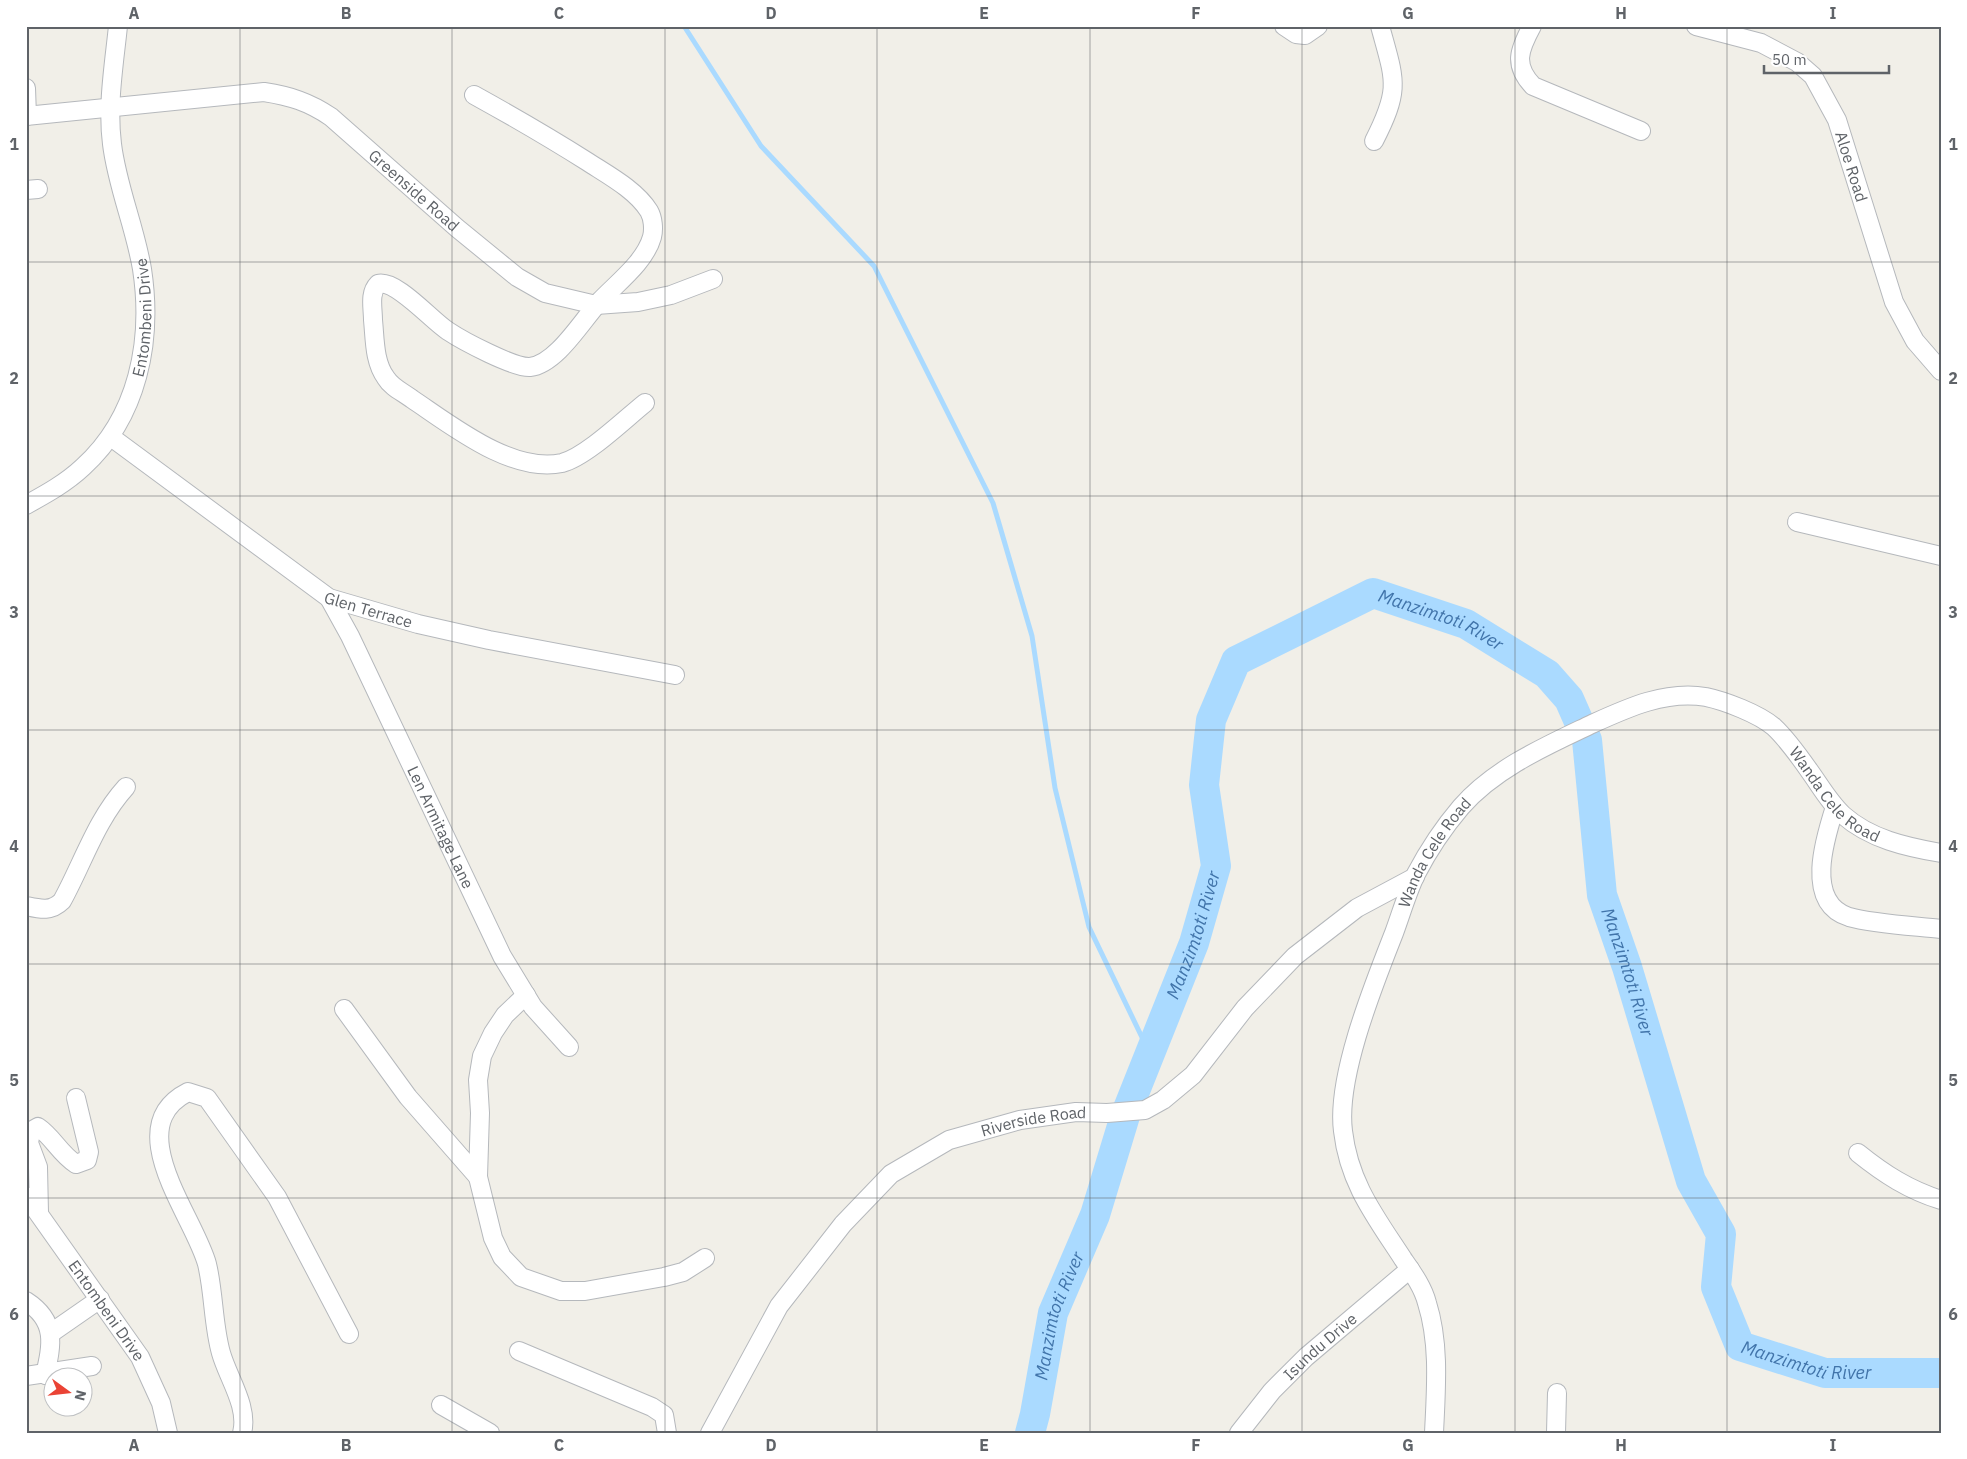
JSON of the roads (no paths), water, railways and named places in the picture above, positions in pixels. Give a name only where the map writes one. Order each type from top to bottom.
[{"type":"street","name":"Entombeni Drive","points":[[26,505],[60,486],[83,467],[111,437],[137,384],[144,348],[147,309],[142,268],[112,143],[110,106],[118,26]]},
{"type":"street","points":[[1284,26],[1296,34],[1305,35],[1318,26]]},
{"type":"street","points":[[1374,141],[1388,114],[1394,91],[1393,75],[1380,26]]},
{"type":"street","points":[[1532,26],[1520,60],[1522,74],[1533,86],[1641,131]]},
{"type":"street","name":"Aloe Road","points":[[1696,26],[1761,43],[1797,62],[1813,76],[1838,120],[1894,302],[1915,341],[1941,371]]},
{"type":"street","points":[[26,88],[27,116]]},
{"type":"street","name":"Greenside Road","points":[[27,116],[110,106],[264,92],[290,96],[311,104],[331,117],[457,228],[517,277],[545,293],[596,305],[638,302],[671,295],[713,279]]},
{"type":"street","points":[[474,95],[546,135],[608,175],[639,199],[650,212],[654,224],[652,237],[645,252],[552,356],[539,365],[528,367],[512,364],[448,331],[404,295],[389,285],[378,284],[373,288],[372,296],[375,342],[379,365],[385,378],[393,387],[432,414],[499,453],[523,461],[562,463],[577,457],[645,403]]},
{"type":"street","name":"Glen Terrace","points":[[111,437],[329,598],[418,624],[489,640],[675,675]]},
{"type":"street","points":[[1797,522],[1941,556]]},
{"type":"street","name":"Len Armitage Lane","points":[[329,598],[350,636],[502,956],[534,1007],[569,1047]]},
{"type":"street","name":"Wanda Cele Road","points":[[1434,1433],[1436,1343],[1427,1300],[1410,1270],[1361,1195],[1347,1160],[1342,1127],[1343,1095],[1353,1053],[1415,877],[1434,843],[1462,806],[1490,781],[1530,754],[1622,710],[1670,697],[1704,697],[1733,706],[1772,725],[1788,742],[1835,808],[1868,832],[1896,844],[1941,853]]},
{"type":"street","points":[[26,906],[42,909],[55,908],[62,902],[101,821],[111,804],[126,787]]},
{"type":"street","points":[[1835,808],[1825,840],[1821,868],[1824,895],[1833,907],[1848,917],[1941,929]]},
{"type":"street","name":"Riverside Road","points":[[710,1433],[779,1306],[843,1224],[891,1174],[949,1140],[1020,1120],[1076,1112],[1107,1113],[1145,1110],[1163,1100],[1193,1075],[1245,1008],[1295,956],[1357,908],[1415,877]]},
{"type":"street","points":[[526,995],[504,1015],[482,1056],[478,1080],[480,1113],[478,1178],[493,1238],[502,1257],[521,1277],[561,1291],[585,1292],[683,1272],[705,1258]]},
{"type":"street","points":[[344,1009],[408,1097],[478,1178]]},
{"type":"street","points":[[242,1433],[243,1416],[221,1353],[207,1263],[176,1196],[159,1143],[161,1120],[174,1099],[188,1092],[207,1098],[277,1197],[349,1334]]},
{"type":"street","points":[[39,1213],[38,1167],[29,1143],[31,1131],[38,1127],[45,1132],[65,1158],[76,1164],[87,1160],[89,1152],[76,1098]]},
{"type":"street","points":[[1858,1153],[1884,1174],[1921,1194],[1941,1200]]},
{"type":"street","name":"Entombeni Drive","points":[[26,1196],[140,1357],[152,1379],[161,1403],[168,1433]]},
{"type":"street","name":"Isundu Drive","points":[[1239,1433],[1272,1391],[1306,1357],[1410,1270]]},
{"type":"street","points":[[51,1334],[100,1299]]},
{"type":"street","points":[[26,1302],[36,1308],[51,1334],[46,1366]]},
{"type":"street","points":[[519,1351],[652,1406],[664,1415],[667,1433]]},
{"type":"street","points":[[26,1376],[42,1375]]},
{"type":"street","points":[[1556,1433],[1557,1393]]},
{"type":"street","points":[[441,1405],[490,1433]]},
{"type":"waterway","points":[[684,26],[761,146],[874,266],[993,503],[1032,636],[1055,788],[1089,927],[1150,1054]]},
{"type":"waterway","name":"Manzimtoti River","points":[[1030,1433],[1053,1313],[1095,1215],[1125,1116],[1194,943],[1216,866],[1204,785],[1211,720],[1236,661],[1373,593],[1466,624],[1547,674],[1569,699],[1587,740],[1602,895],[1627,967],[1691,1181],[1721,1234],[1716,1287],[1740,1346],[1825,1373],[1941,1373]]}]
